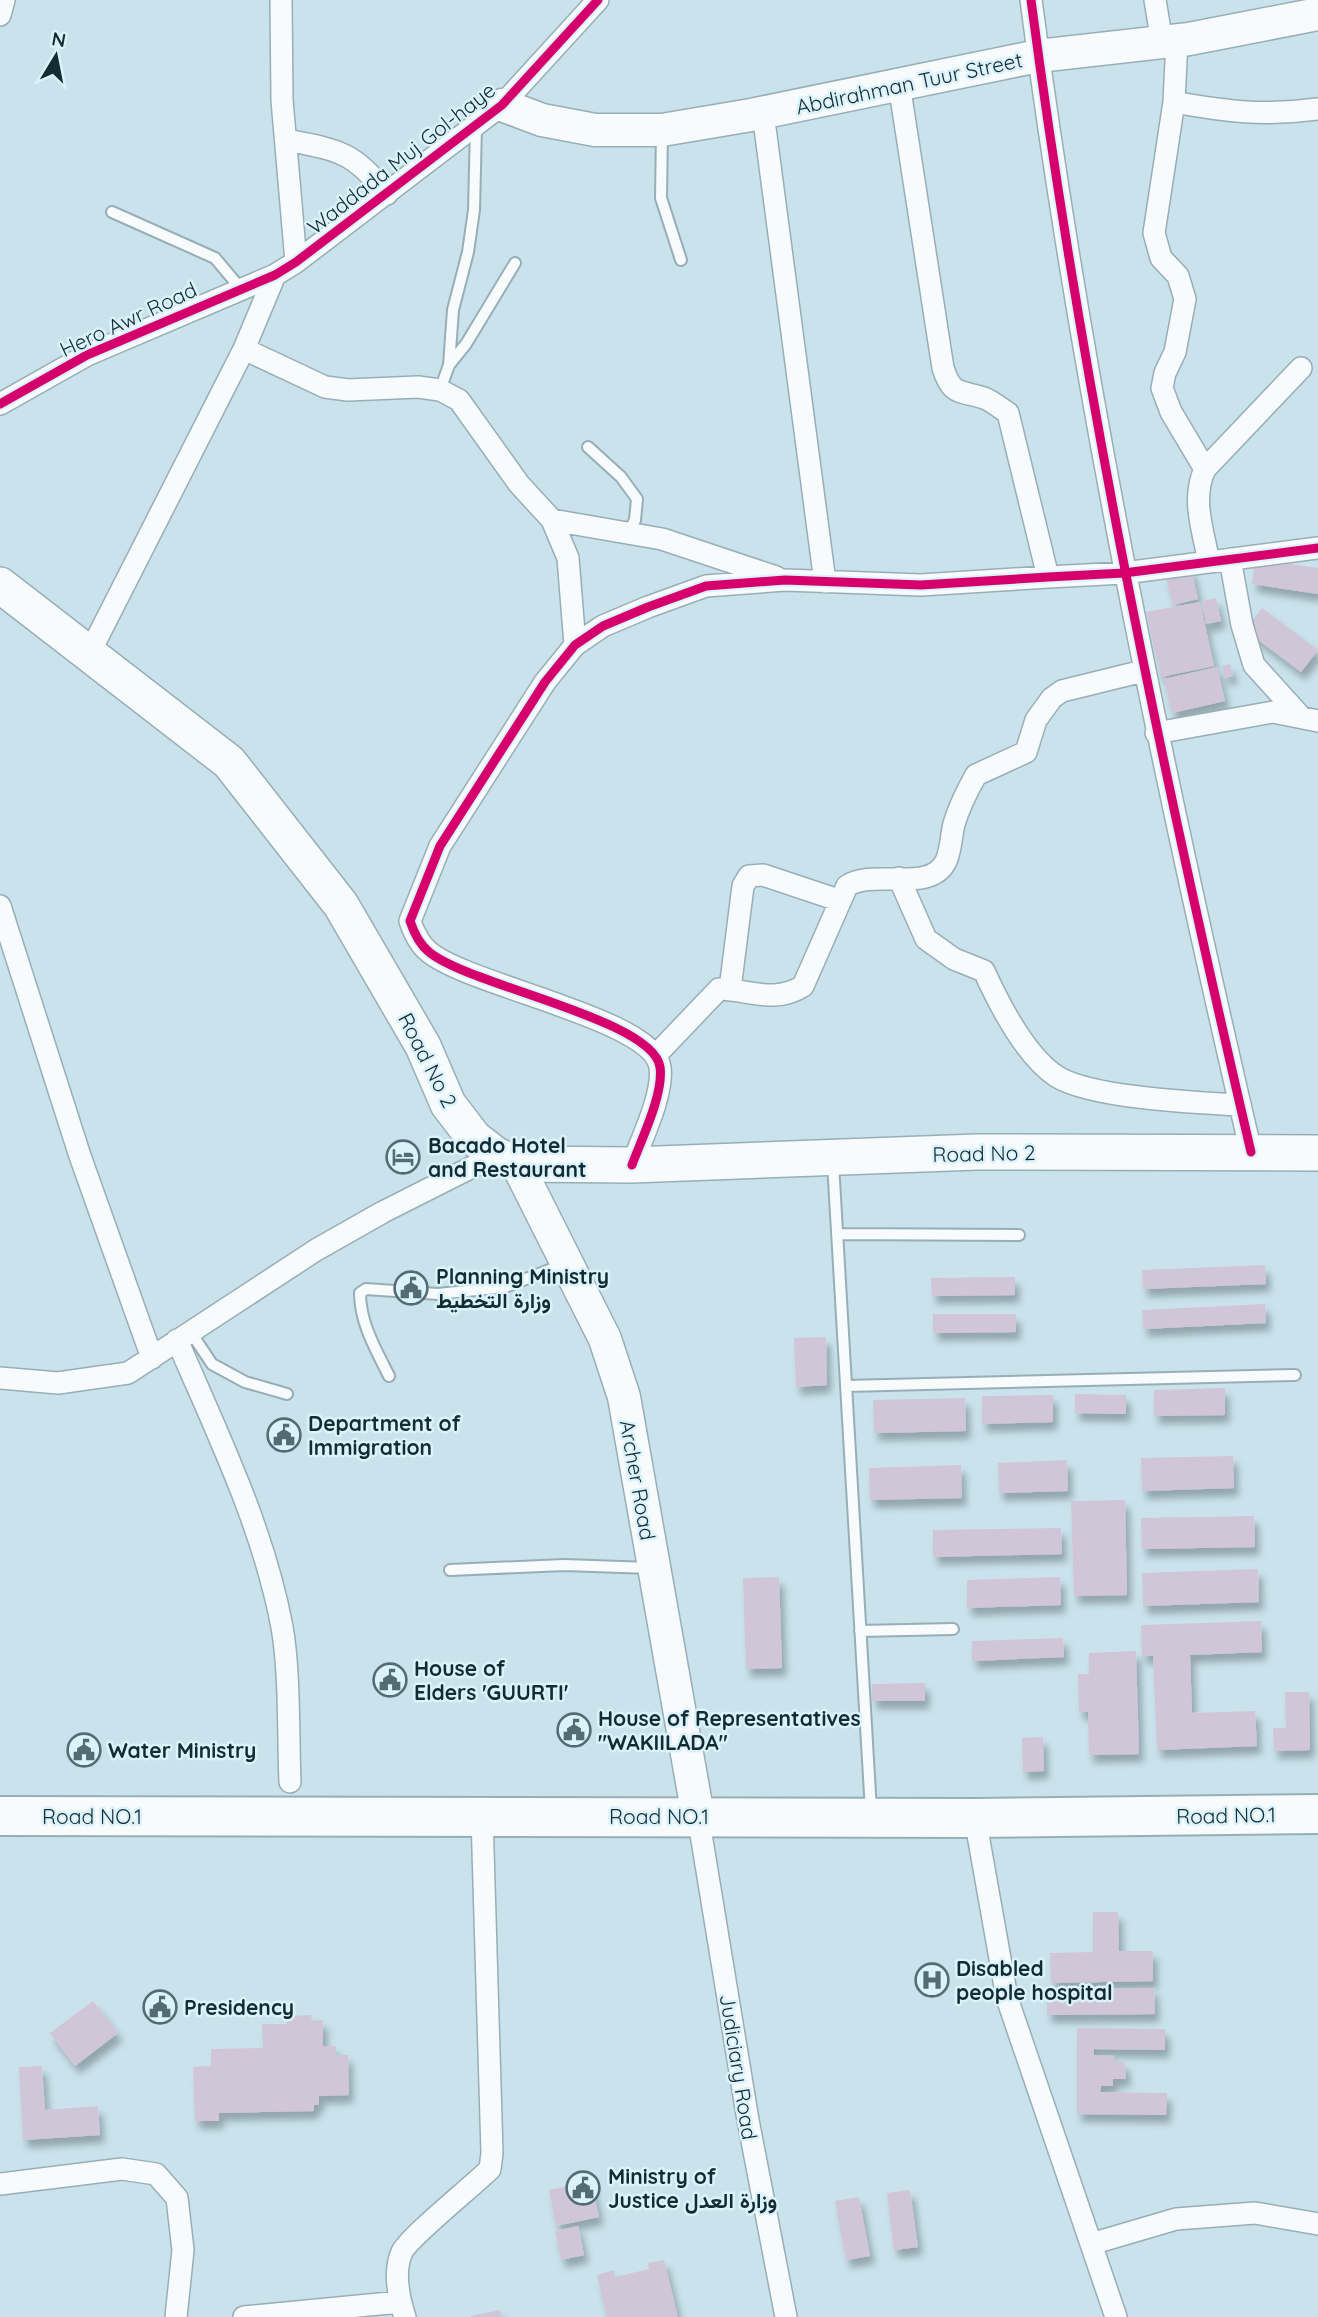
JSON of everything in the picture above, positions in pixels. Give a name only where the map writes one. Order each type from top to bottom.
[{"type":"highway","name":"Road NO.1","points":[[0,1816],[975,1818],[1318,1814]]},
{"type":"main road","name":"Road No 2","points":[[2,592],[90,652],[229,762],[341,905],[423,1046],[448,1104],[474,1138],[506,1159],[632,1165],[977,1152],[1318,1153]]},
{"type":"street","points":[[0,15],[4,0]]},
{"type":"street","points":[[281,0],[286,140],[296,262]]},
{"type":"street","name":"Waddada Muj Gol-haye","points":[[275,275],[387,194],[502,105],[598,0]]},
{"type":"street","points":[[1031,0],[1086,366],[1124,573],[1156,733],[1251,1152]]},
{"type":"street","points":[[1155,0],[1169,41],[1174,102],[1154,233],[1161,258],[1178,276],[1185,299],[1175,352],[1162,388],[1171,412],[1205,469]]},
{"type":"street","name":"Abdirahman Tuur Street","points":[[502,105],[542,120],[595,130],[662,130],[763,113],[1038,56],[1169,41],[1318,13]]},
{"type":"street","points":[[899,84],[943,368],[948,384],[955,390],[986,399],[1008,413],[1048,578]]},
{"type":"street","points":[[1174,102],[1236,113],[1272,115],[1318,109]]},
{"type":"street","points":[[763,113],[825,582]]},
{"type":"street","points":[[286,140],[330,149],[350,158],[366,167],[387,194]]},
{"type":"street","points":[[90,652],[244,349],[275,275]]},
{"type":"street","name":"Hero Awr Road","points":[[0,404],[87,355],[275,275]]},
{"type":"street","points":[[244,349],[326,387],[348,390],[418,387],[440,390],[459,400],[519,484],[552,520],[568,558],[575,645]]},
{"type":"street","points":[[1301,368],[1205,469],[1198,485],[1197,503],[1254,665],[1309,719]]},
{"type":"street","points":[[552,520],[629,531],[696,548],[785,580]]},
{"type":"street","points":[[632,1165],[659,1083],[661,1068],[656,1055],[623,1031],[460,970],[430,952],[416,937],[410,921],[440,846],[545,682],[575,645],[603,626],[706,586],[785,580],[921,586],[1124,573],[1318,548]]},
{"type":"street","points":[[656,1055],[709,995],[719,989],[774,996],[789,995],[803,986],[811,974],[838,900],[847,886],[856,879],[924,879],[946,862],[954,822],[976,775],[1026,752],[1040,713],[1052,698],[1062,691],[1143,671]]},
{"type":"street","points":[[1156,733],[1273,712],[1309,719]]},
{"type":"street","points":[[730,989],[743,886],[749,876],[763,875],[838,900]]},
{"type":"street","points":[[899,878],[926,939],[954,959],[984,971],[1000,1006],[1032,1051],[1056,1076],[1123,1094],[1186,1103],[1240,1105]]},
{"type":"street","points":[[1,915],[16,950],[80,1156],[152,1358]]},
{"type":"street","points":[[0,1378],[58,1383],[128,1373],[316,1250],[383,1212],[506,1159]]},
{"type":"street","name":"Archer Road","points":[[506,1159],[567,1263],[605,1339],[624,1396],[698,1816]]},
{"type":"street","points":[[184,1335],[250,1511],[271,1581],[282,1629],[290,1782]]},
{"type":"street","points":[[244,2317],[403,2309],[398,2273],[402,2251],[490,2169],[492,2153],[482,1816]]},
{"type":"street","name":"Judiciary Road","points":[[698,1816],[748,2120],[786,2317]]},
{"type":"street","points":[[975,1818],[1007,1998],[1116,2317]]},
{"type":"street","points":[[0,2184],[122,2169],[156,2174],[177,2198],[183,2250],[176,2317]]},
{"type":"street","points":[[1091,2244],[1176,2219],[1255,2213],[1318,2224]]},
{"type":"lane","points":[[440,390],[449,366],[453,310],[474,210],[476,125]]},
{"type":"lane","points":[[662,130],[661,198],[681,260]]},
{"type":"lane","points":[[112,212],[215,258],[241,289]]},
{"type":"lane","points":[[449,366],[466,344],[514,263]]},
{"type":"lane","points":[[588,447],[621,477],[638,499],[635,520],[629,531]]},
{"type":"lane","points":[[832,1157],[871,1816]]},
{"type":"lane","points":[[837,1234],[1019,1235]]},
{"type":"lane","points":[[389,1376],[366,1330],[360,1293],[366,1289],[438,1294],[505,1287],[567,1263]]},
{"type":"lane","points":[[184,1335],[212,1364],[245,1382],[287,1394]]},
{"type":"lane","points":[[846,1386],[1295,1375]]},
{"type":"lane","points":[[450,1570],[564,1565],[653,1568]]},
{"type":"lane","points":[[860,1630],[953,1629]]},
{"type":"building","points":[[1255,559],[1318,568],[1318,594],[1252,584]]},
{"type":"building","points":[[1191,568],[1198,599],[1173,605],[1165,574]]},
{"type":"building","points":[[1216,598],[1221,621],[1206,624],[1202,601]]},
{"type":"building","points":[[1200,602],[1214,666],[1161,677],[1146,612]]},
{"type":"building","points":[[1262,608],[1318,650],[1301,672],[1245,630]]},
{"type":"building","points":[[1230,664],[1233,676],[1225,678],[1222,666]]},
{"type":"building","points":[[1217,667],[1225,701],[1172,713],[1164,679]]},
{"type":"building","points":[[1265,1265],[1266,1284],[1143,1289],[1142,1270]]},
{"type":"building","points":[[1015,1277],[1015,1295],[932,1296],[931,1278]]},
{"type":"building","points":[[1265,1304],[1266,1323],[1143,1329],[1142,1310]]},
{"type":"building","points":[[933,1314],[1016,1314],[1016,1332],[933,1333]]},
{"type":"building","points":[[826,1337],[827,1385],[796,1387],[794,1338]]},
{"type":"building","points":[[1225,1388],[1225,1415],[1154,1416],[1154,1390]]},
{"type":"building","points":[[1075,1394],[1126,1395],[1126,1414],[1075,1413]]},
{"type":"building","points":[[1053,1395],[1053,1422],[982,1424],[982,1396]]},
{"type":"building","points":[[965,1398],[966,1431],[874,1433],[873,1400]]},
{"type":"building","points":[[1233,1456],[1234,1488],[1142,1491],[1141,1458]]},
{"type":"building","points":[[1067,1460],[1068,1491],[999,1493],[998,1463]]},
{"type":"building","points":[[961,1465],[962,1498],[870,1500],[869,1468]]},
{"type":"building","points":[[1125,1500],[1127,1595],[1074,1596],[1071,1501]]},
{"type":"building","points":[[1254,1516],[1255,1547],[1142,1549],[1141,1518]]},
{"type":"building","points":[[1061,1528],[1062,1554],[933,1557],[933,1530]]},
{"type":"building","points":[[1258,1569],[1259,1602],[1143,1606],[1142,1573]]},
{"type":"building","points":[[779,1577],[782,1668],[746,1669],[743,1578]]},
{"type":"building","points":[[1060,1577],[1061,1605],[967,1608],[967,1580]]},
{"type":"building","points":[[1261,1621],[1262,1652],[1190,1655],[1192,1713],[1255,1711],[1257,1746],[1157,1750],[1153,1656],[1142,1656],[1141,1625]]},
{"type":"building","points":[[1063,1638],[1064,1657],[972,1661],[972,1641]]},
{"type":"building","points":[[1136,1651],[1139,1754],[1089,1755],[1088,1712],[1079,1712],[1078,1674],[1089,1674],[1089,1653]]},
{"type":"building","points":[[925,1683],[925,1701],[872,1701],[872,1684]]},
{"type":"building","points":[[1285,1692],[1309,1692],[1310,1750],[1274,1751],[1273,1728],[1286,1728]]},
{"type":"building","points":[[1043,1737],[1044,1771],[1023,1772],[1022,1738]]},
{"type":"building","points":[[1093,1912],[1118,1912],[1119,1951],[1153,1951],[1153,1981],[1051,1983],[1050,1953],[1093,1952]]},
{"type":"building","points":[[1154,1988],[1155,2014],[1047,2015],[1047,1990]]},
{"type":"building","points":[[93,2001],[118,2033],[75,2066],[50,2033]]},
{"type":"building","points":[[311,2015],[312,2021],[323,2020],[323,2046],[336,2046],[336,2055],[348,2055],[349,2095],[319,2096],[319,2105],[314,2105],[314,2111],[219,2113],[219,2121],[195,2121],[193,2067],[211,2066],[211,2049],[263,2048],[262,2024],[287,2024],[286,2016]]},
{"type":"building","points":[[1077,2028],[1165,2029],[1165,2050],[1094,2049],[1094,2055],[1114,2056],[1114,2062],[1125,2062],[1126,2079],[1113,2079],[1113,2086],[1101,2086],[1100,2092],[1167,2093],[1166,2115],[1077,2114]]},
{"type":"building","points":[[42,2066],[45,2110],[98,2106],[100,2135],[23,2140],[19,2067]]},
{"type":"building","points":[[591,2181],[599,2217],[556,2226],[549,2190]]},
{"type":"building","points":[[910,2190],[918,2247],[894,2250],[887,2193]]},
{"type":"building","points":[[859,2197],[870,2256],[846,2260],[835,2201]]},
{"type":"building","points":[[578,2226],[584,2255],[561,2260],[555,2231]]},
{"type":"building","points":[[664,2260],[678,2317],[607,2317],[597,2275],[614,2270],[615,2277],[649,2269],[648,2263]]},
{"type":"building","points":[[500,2310],[502,2317],[471,2317],[471,2316]]},
{"type":"cycle path","points":[[0,404],[87,355],[275,275],[296,262],[502,105],[598,0]]},
{"type":"cycle path","points":[[1031,0],[1074,290],[1127,579],[1186,866],[1251,1152]]},
{"type":"cycle path","points":[[632,1165],[659,1090],[660,1067],[650,1050],[627,1034],[595,1018],[450,965],[425,949],[410,921],[440,846],[545,682],[575,645],[603,626],[706,586],[785,580],[921,585],[1124,573],[1318,548]]},
{"type":"place","name":"Bacado Hotel and Restaurant","points":[[403,1157]]},
{"type":"place","name":"Planning Ministry وزارة التخطيط","points":[[411,1288]]},
{"type":"place","name":"Department of Immigration","points":[[284,1435]]},
{"type":"place","name":"House of Elders 'GUURTI'","points":[[390,1680]]},
{"type":"place","name":"House of Representatives \"WAKIILADA\"","points":[[574,1730]]},
{"type":"place","name":"Water Ministry","points":[[84,1750]]},
{"type":"place","name":"Disabled people hospital","points":[[932,1980]]},
{"type":"place","name":"Presidency","points":[[160,2007]]},
{"type":"place","name":"Ministry of Justice وزارة العدل","points":[[583,2188]]}]
